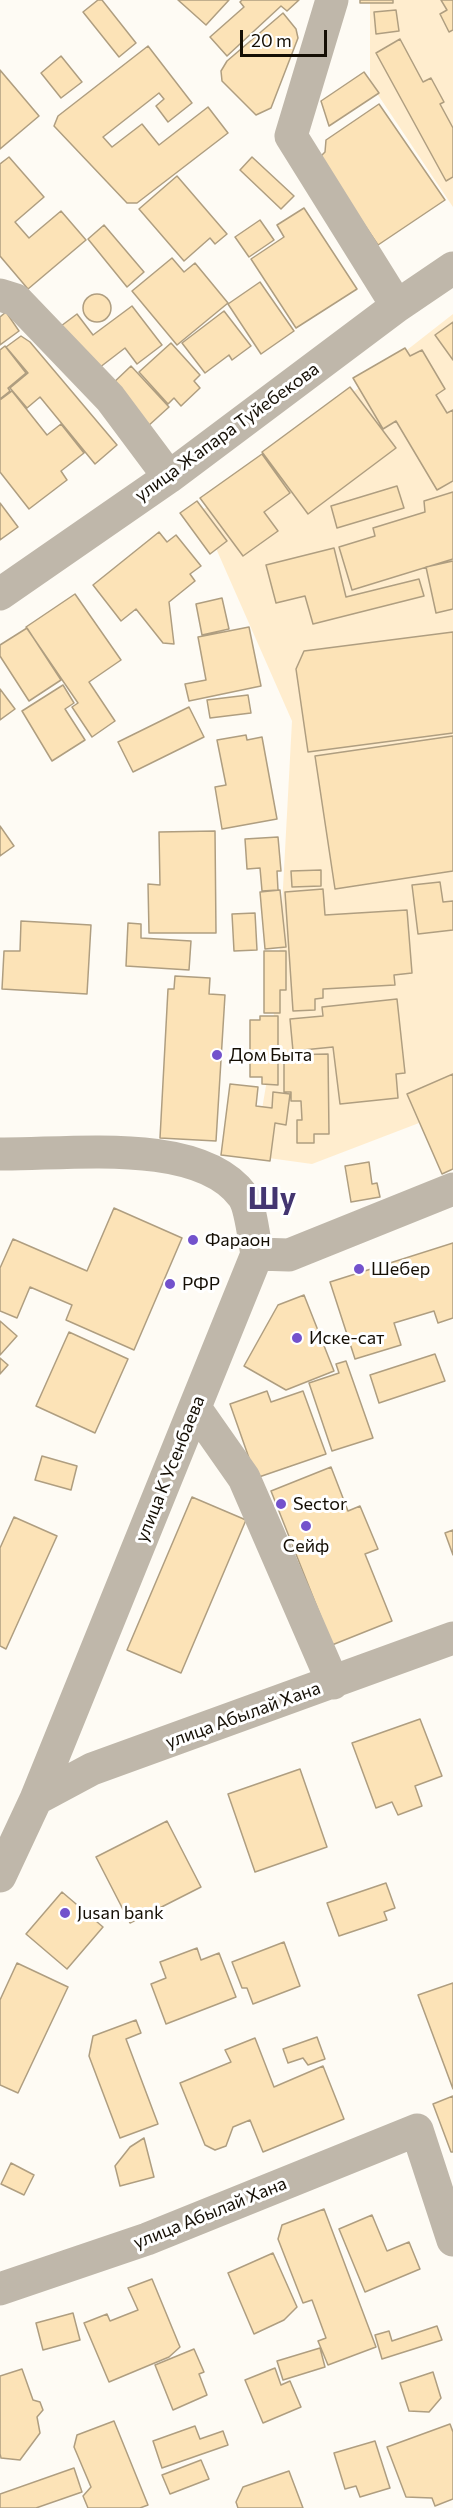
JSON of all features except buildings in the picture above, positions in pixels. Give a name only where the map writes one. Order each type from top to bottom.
[{"type":"street","points":[[332,0],[291,136],[397,306]]},
{"type":"street","name":"улица Жапара Туйебекова","points":[[0,594],[169,477],[397,306],[453,268]]},
{"type":"street","points":[[0,295],[16,300],[110,398],[169,477]]},
{"type":"street","points":[[0,1154],[96,1152],[167,1155],[225,1178],[245,1198],[258,1254],[288,1255],[453,1189]]},
{"type":"street","name":"улица К Усенбаева","points":[[0,1876],[36,1799],[258,1254]]},
{"type":"street","points":[[195,1408],[244,1478],[333,1683]]},
{"type":"street","name":"улица Абылай Хана","points":[[36,1799],[92,1769],[453,1638]]},
{"type":"street","name":"улица Абылай Хана","points":[[0,2289],[147,2239],[417,2130],[453,2240]]},
{"type":"shaded area","points":[[370,0],[453,0],[453,207],[370,83]]},
{"type":"shaded area","points":[[453,314],[453,1110],[312,1164],[254,1156],[268,1074],[279,962],[292,721],[200,512]]},
{"type":"place","name":"Дом Быта","points":[[217,1055]]},
{"type":"place","name":"Фараон","points":[[193,1240]]},
{"type":"place","name":"Шебер","points":[[359,1269]]},
{"type":"place","name":"РФР","points":[[170,1284]]},
{"type":"place","name":"Иске-сат","points":[[297,1338]]},
{"type":"place","name":"Sector","points":[[281,1504]]},
{"type":"place","name":"Сейф","points":[[306,1526]]},
{"type":"place","name":"Jusan bank","points":[[65,1913]]},
{"type":"district","name":"Шу","points":[[272,1199]]}]
